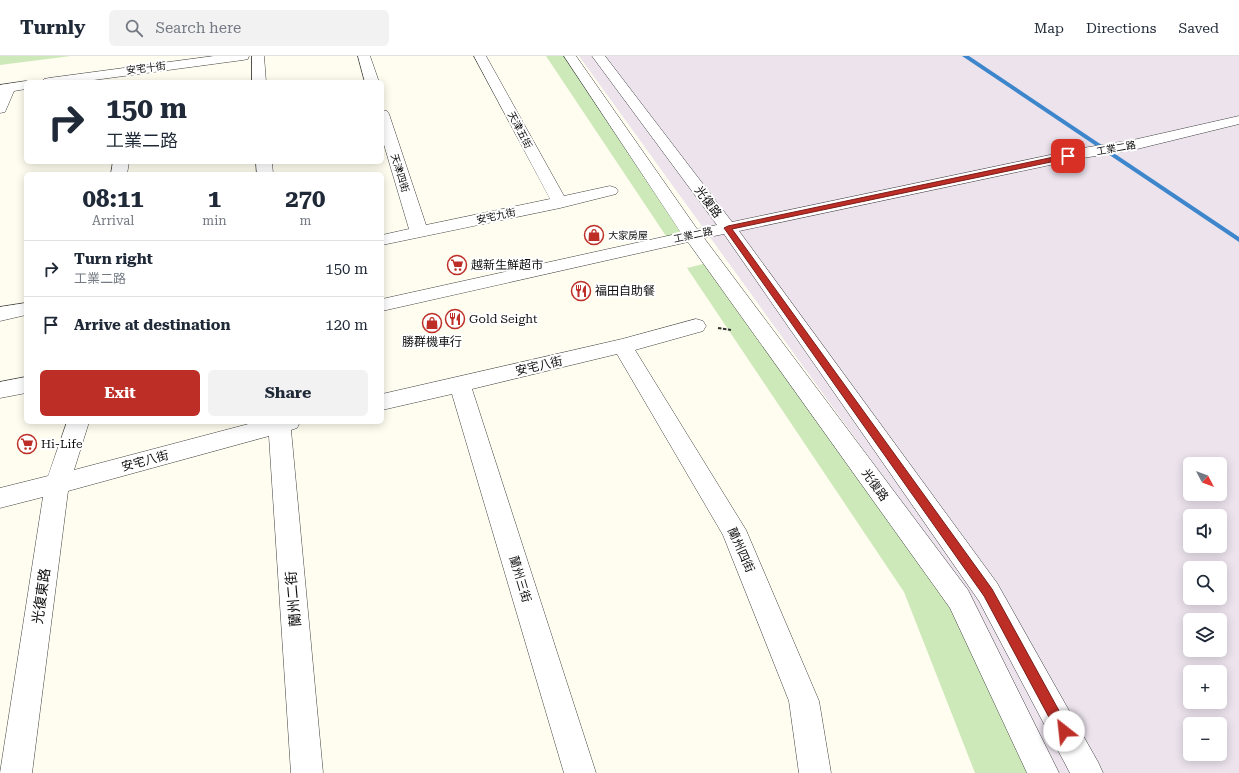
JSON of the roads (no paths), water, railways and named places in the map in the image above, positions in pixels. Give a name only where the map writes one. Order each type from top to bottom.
[{"type":"street","points":[[136,76],[139,56]]},
{"type":"street","name":"安宅十街","points":[[78,80],[136,76],[243,56]]},
{"type":"street","points":[[258,56],[260,80]]},
{"type":"street","points":[[364,56],[371,80]]},
{"type":"street","name":"天津五街","points":[[480,56],[560,203]]},
{"type":"street","name":"光復路","points":[[570,56],[693,235],[959,599],[1044,773]]},
{"type":"street","name":"光復路","points":[[598,56],[728,228],[988,592],[1086,773]]},
{"type":"street","points":[[0,109],[4,88],[24,85]]},
{"type":"street","name":"天津四街","points":[[384,120],[419,232]]},
{"type":"street","name":"工業二路","points":[[384,304],[693,235],[1083,153],[1133,145],[1239,120]]},
{"type":"street","name":"安宅九街","points":[[384,240],[560,203],[610,191]]},
{"type":"street","points":[[0,314],[24,309]]},
{"type":"street","name":"安宅八街","points":[[384,402],[622,346],[696,326]]},
{"type":"street","name":"蘭州四街","points":[[622,346],[734,530],[804,701],[815,773]]},
{"type":"street","points":[[0,390],[24,384]]},
{"type":"street","name":"蘭州三街","points":[[460,385],[580,773]]},
{"type":"street","name":"光復東路","points":[[16,773],[57,484],[77,424]]},
{"type":"street","name":"安宅八街","points":[[0,498],[280,424]]},
{"type":"street","name":"蘭州二街","points":[[284,424],[307,773]]},
{"type":"waterway","points":[[965,56],[1239,240]]},
{"type":"place","name":"大家房屋","points":[[594,235]]},
{"type":"place","name":"越新生鮮超市","points":[[457,265]]},
{"type":"place","name":"福田自助餐","points":[[581,291]]},
{"type":"place","name":"Gold Seight","points":[[455,319]]},
{"type":"place","name":"勝群機車行","points":[[432,323]]},
{"type":"place","name":"Hi-Life","points":[[27,444]]}]
